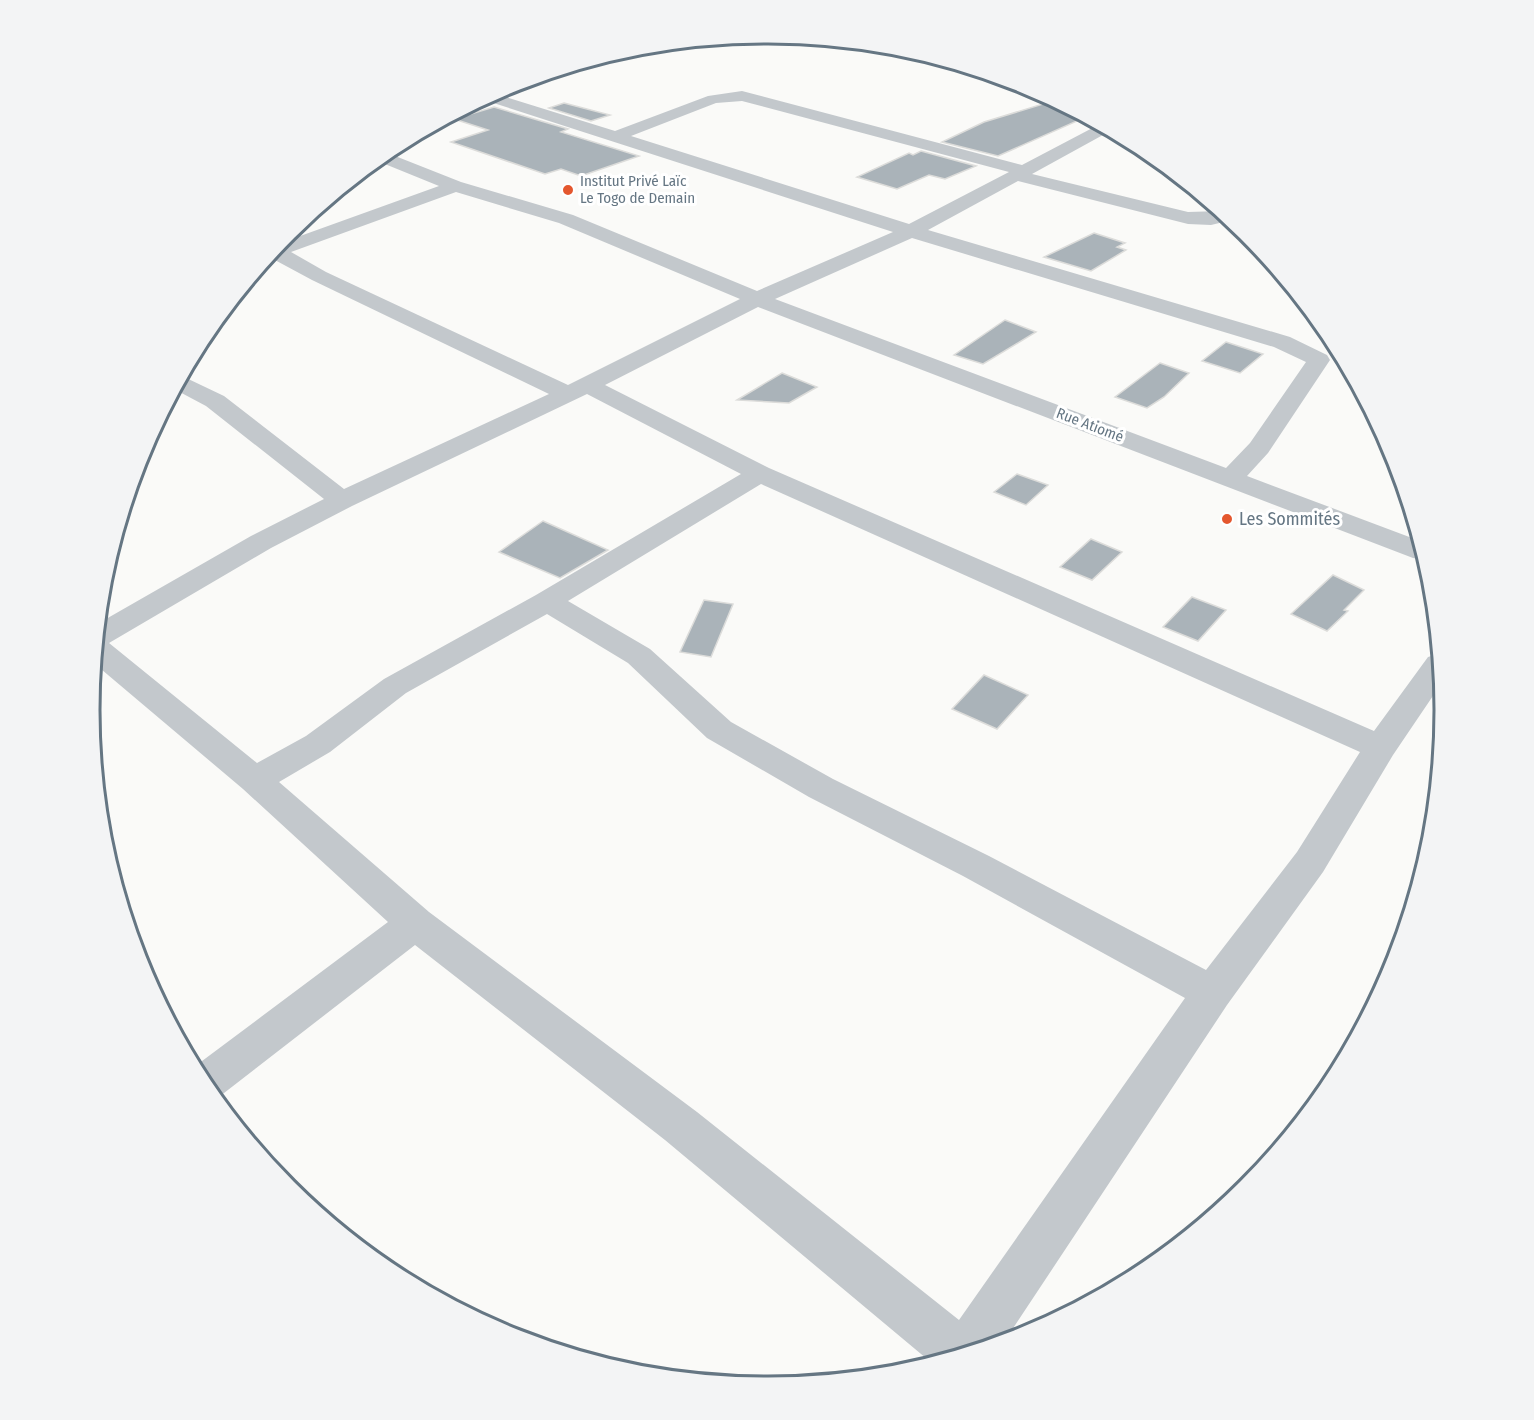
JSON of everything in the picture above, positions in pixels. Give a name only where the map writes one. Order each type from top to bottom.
[{"type":"street","points":[[615,137],[713,99],[742,96],[1188,218],[1216,218]]},
{"type":"street","points":[[499,100],[911,231],[1282,342],[1319,360]]},
{"type":"street","points":[[105,633],[261,542],[342,500],[577,389],[757,298],[911,231],[1097,132]]},
{"type":"street","name":"Rue Atiomé","points":[[391,160],[455,186],[566,219],[757,298],[1414,548]]},
{"type":"street","points":[[290,246],[455,186]]},
{"type":"street","points":[[280,256],[760,474],[1380,747]]},
{"type":"street","points":[[1232,478],[1259,448],[1319,360],[1328,352]]},
{"type":"street","points":[[185,386],[215,401],[342,500]]},
{"type":"street","points":[[255,780],[318,744],[394,686],[547,601],[760,474]]},
{"type":"street","points":[[547,601],[639,656],[720,730],[821,788],[976,866],[1212,993]]},
{"type":"street","points":[[103,655],[255,780],[415,923],[681,1126],[955,1349]]},
{"type":"street","points":[[974,1343],[1212,993],[1310,862],[1380,747],[1432,673]]},
{"type":"street","points":[[211,1078],[415,923]]},
{"type":"building","points":[[564,103],[610,115],[591,121],[549,108]]},
{"type":"building","points":[[1044,104],[1078,121],[998,156],[942,142],[984,122]]},
{"type":"building","points":[[494,107],[568,129],[561,132],[639,156],[581,176],[561,169],[545,174],[451,142],[488,130],[457,120]]},
{"type":"building","points":[[921,151],[976,166],[945,179],[929,175],[897,189],[857,177],[909,153],[913,155]]},
{"type":"building","points":[[1094,233],[1125,243],[1117,247],[1126,250],[1091,271],[1044,257]]},
{"type":"building","points":[[1005,320],[1036,332],[983,364],[954,355]]},
{"type":"building","points":[[1226,342],[1263,354],[1240,373],[1202,361]]},
{"type":"building","points":[[1160,363],[1189,373],[1164,397],[1147,408],[1115,397]]},
{"type":"building","points":[[782,373],[817,387],[789,403],[737,400]]},
{"type":"building","points":[[1017,474],[1048,485],[1026,505],[994,492]]},
{"type":"building","points":[[543,521],[608,550],[560,578],[499,552]]},
{"type":"building","points":[[1091,539],[1122,552],[1092,580],[1060,567]]},
{"type":"building","points":[[1333,575],[1364,590],[1344,610],[1348,611],[1327,631],[1291,614]]},
{"type":"building","points":[[1192,597],[1226,610],[1198,641],[1163,627]]},
{"type":"building","points":[[704,600],[733,604],[711,657],[680,652]]},
{"type":"building","points":[[984,675],[1028,695],[997,729],[952,709]]},
{"type":"place","name":"Institut Privé Laïc Le Togo de Demain","points":[[568,190]]},
{"type":"place","name":"Les Sommités","points":[[1227,519]]}]
